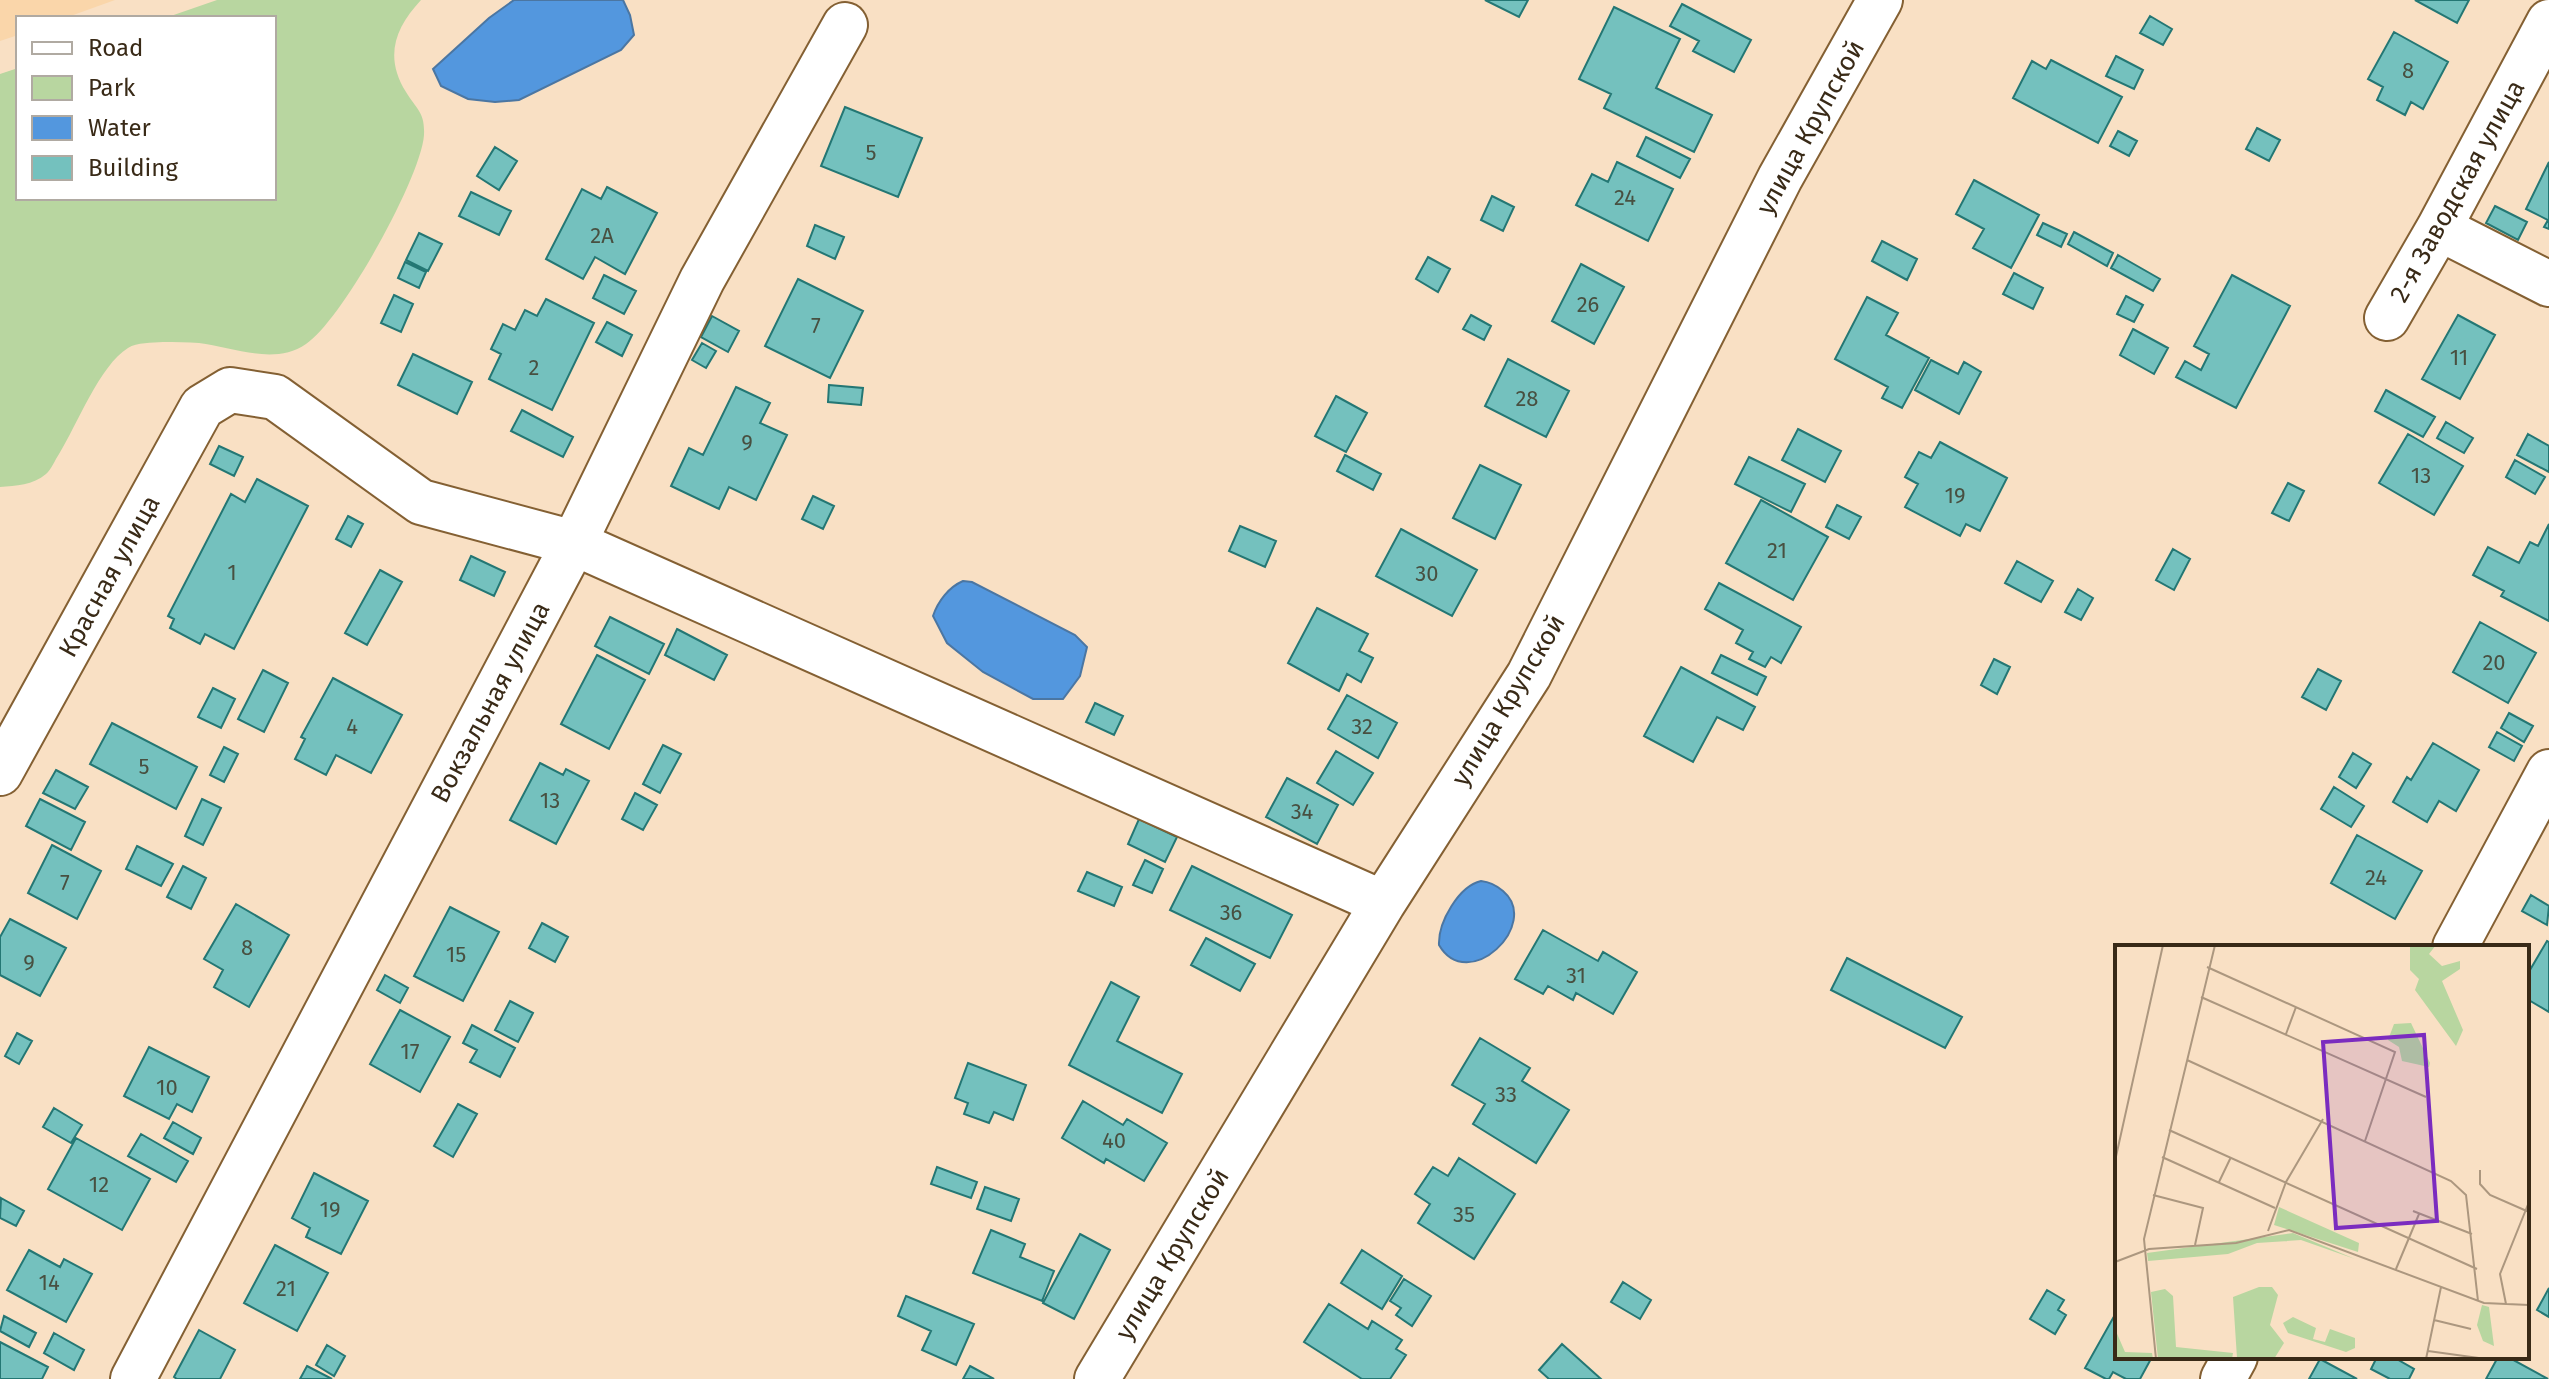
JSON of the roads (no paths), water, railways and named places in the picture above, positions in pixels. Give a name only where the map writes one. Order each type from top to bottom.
[{"type":"street","name":"улица Крупской","points":[[1097,1379],[1383,903],[1529,675],[1780,178],[1880,0]]},
{"type":"street","name":"2-я Заводская улица","points":[[2387,318],[2439,228],[2549,22]]},
{"type":"street","name":"Вокзальная улица","points":[[133,1379],[574,543],[702,280],[845,25]]},
{"type":"street","points":[[2439,228],[2549,284]]},
{"type":"street","name":"Красная улица","points":[[0,773],[202,407],[230,390],[275,397],[421,502],[574,543]]},
{"type":"street","points":[[574,543],[1383,903]]},
{"type":"street","points":[[2456,945],[2549,772]]},
{"type":"street","points":[[2223,1379],[2234,1359]]},
{"type":"water","points":[[514,0],[623,0],[634,35],[621,50],[519,100],[495,102],[468,99],[441,86],[433,69],[489,18]]},
{"type":"water","points":[[963,581],[972,582],[1075,635],[1087,647],[1080,676],[1063,699],[1033,699],[983,672],[947,643],[933,616],[945,595]]},
{"type":"water","points":[[1481,881],[1503,891],[1513,905],[1514,920],[1508,936],[1482,959],[1467,962],[1452,958],[1439,945],[1442,926],[1458,897]]}]
